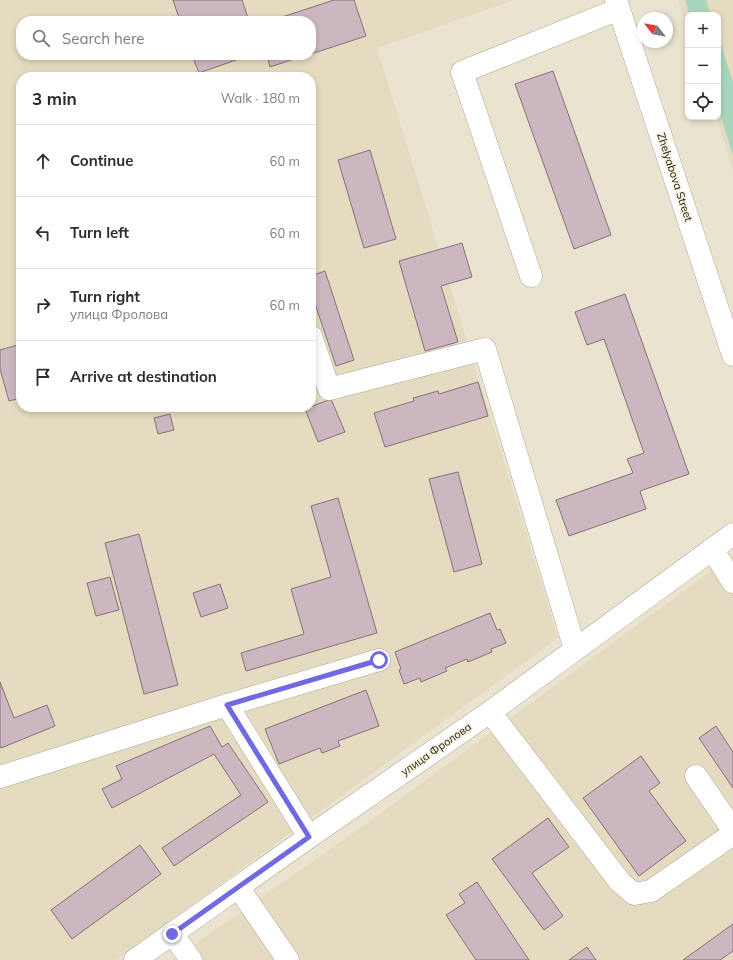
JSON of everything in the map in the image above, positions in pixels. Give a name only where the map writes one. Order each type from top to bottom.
[{"type":"street","points":[[531,276],[462,72],[618,4]]},
{"type":"street","name":"Zhelyabova Street","points":[[618,4],[733,355]]},
{"type":"street","points":[[316,351],[329,389],[485,349],[575,649]]},
{"type":"street","name":"улица Фролова","points":[[135,960],[490,712],[733,534]]},
{"type":"street","points":[[712,549],[733,582]]},
{"type":"street","points":[[0,777],[227,705],[379,660]]},
{"type":"street","points":[[227,705],[309,837]]},
{"type":"street","points":[[490,712],[620,882],[634,894],[651,891],[733,834]]},
{"type":"street","points":[[696,776],[733,830]]},
{"type":"street","points":[[238,887],[288,960]]},
{"type":"street","points":[[172,934],[191,960]]},
{"type":"shaded area","points":[[0,0],[514,0],[377,48],[558,638],[116,960],[0,960]]},
{"type":"shaded area","points":[[678,0],[733,0],[733,171],[717,120],[721,120],[721,12],[685,12],[685,21]]},
{"type":"shaded area","points":[[733,555],[733,960],[172,960],[359,829]]},
{"type":"green space","points":[[685,0],[706,0],[710,12],[689,12]]},
{"type":"green space","points":[[721,45],[733,82],[733,156],[721,117]]},
{"type":"building","points":[[173,0],[242,0],[247,16],[178,16]]},
{"type":"building","points":[[334,0],[354,0],[366,36],[316,52],[316,16],[285,16]]},
{"type":"building","points":[[194,60],[236,60],[202,72],[199,72]]},
{"type":"building","points":[[268,60],[291,60],[270,67]]},
{"type":"building","points":[[553,71],[611,235],[574,249],[515,84]]},
{"type":"building","points":[[370,150],[396,239],[364,248],[338,160]]},
{"type":"building","points":[[462,243],[472,277],[441,286],[458,342],[425,351],[399,261]]},
{"type":"building","points":[[325,271],[354,360],[336,366],[316,307],[316,274]]},
{"type":"building","points":[[625,294],[689,474],[640,491],[646,509],[569,536],[556,500],[633,473],[627,459],[644,453],[604,339],[587,345],[575,312]]},
{"type":"building","points":[[16,345],[16,399],[9,401],[0,369],[0,350]]},
{"type":"building","points":[[478,382],[488,416],[385,447],[374,413],[414,401],[413,398],[438,391],[439,394]]},
{"type":"building","points":[[331,399],[345,432],[318,442],[306,412],[316,412],[316,405]]},
{"type":"building","points":[[170,414],[174,430],[158,434],[154,418]]},
{"type":"building","points":[[458,472],[482,564],[454,572],[429,479]]},
{"type":"building","points":[[338,498],[377,633],[246,671],[241,653],[304,634],[291,589],[331,577],[311,506]]},
{"type":"building","points":[[139,534],[178,685],[144,694],[105,543]]},
{"type":"building","points":[[110,577],[119,610],[96,616],[87,583]]},
{"type":"building","points":[[220,584],[228,608],[201,617],[193,593]]},
{"type":"building","points":[[490,613],[497,630],[500,629],[506,643],[491,649],[492,652],[468,662],[467,659],[445,668],[447,671],[421,682],[420,678],[404,684],[395,652]]},
{"type":"building","points":[[0,682],[14,718],[47,705],[55,726],[1,748]]},
{"type":"building","points":[[366,690],[379,726],[338,741],[340,746],[322,753],[320,748],[279,764],[265,729]]},
{"type":"building","points":[[210,726],[222,747],[228,743],[268,802],[174,866],[162,848],[241,795],[214,754],[112,808],[102,789],[122,779],[116,766]]},
{"type":"building","points":[[716,726],[733,752],[733,788],[699,738]]},
{"type":"building","points":[[641,756],[660,783],[649,791],[686,841],[639,876],[583,798]]},
{"type":"building","points":[[548,818],[569,847],[532,873],[563,916],[544,930],[492,859]]},
{"type":"building","points":[[140,845],[161,874],[72,939],[51,910]]},
{"type":"building","points":[[477,882],[529,960],[476,960],[446,915],[465,903],[459,894]]},
{"type":"building","points":[[733,924],[733,951],[720,960],[683,960]]},
{"type":"building","points":[[587,947],[596,960],[569,960]]},
{"type":"route","points":[[172,934],[309,837],[227,705],[379,660]]}]
